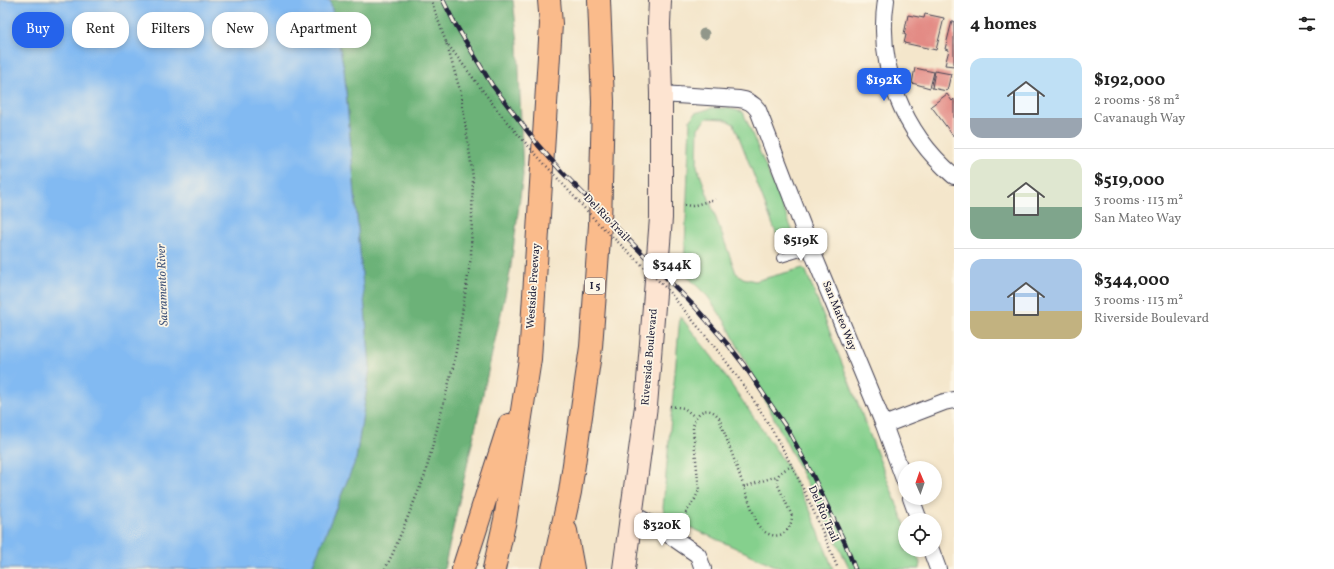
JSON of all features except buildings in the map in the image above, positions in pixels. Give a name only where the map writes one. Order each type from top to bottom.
[{"type":"highway","name":"Westside Freeway","points":[[494,569],[505,520],[530,359],[551,24],[549,0]]},
{"type":"highway","name":"I 5","points":[[553,569],[570,492],[590,347],[600,225],[603,102],[599,0]]},
{"type":"highway","points":[[463,569],[530,359]]},
{"type":"highway","points":[[564,520],[572,569]]},
{"type":"main road","name":"Riverside Boulevard","points":[[624,569],[646,406],[661,218],[660,0]]},
{"type":"street","points":[[886,0],[884,20],[885,50],[889,73],[897,96],[909,121],[924,145],[954,176]]},
{"type":"street","name":"San Mateo Way","points":[[661,94],[739,98],[747,100],[758,110],[811,249],[884,425],[898,463]]},
{"type":"street","points":[[884,425],[944,402],[954,400]]},
{"type":"street","points":[[632,514],[662,530],[698,555],[703,569]]},
{"type":"street","points":[[933,557],[938,569]]},
{"type":"lane","points":[[781,258],[811,249]]},
{"type":"path","points":[[385,569],[393,553],[424,475],[454,363],[472,257],[473,177],[461,94],[446,42],[431,0]]},
{"type":"path","name":"Del Rio Trail","points":[[446,42],[505,120],[596,221],[665,287],[726,361],[746,388],[771,427],[818,519],[838,569]]},
{"type":"path","points":[[684,205],[692,206],[715,199]]},
{"type":"path","points":[[670,406],[684,408],[695,417]]},
{"type":"path","points":[[670,535],[695,499],[699,490],[693,422],[699,413],[710,411],[716,414],[719,418],[761,529],[771,535],[780,535],[788,530],[792,516],[777,484],[777,476]]},
{"type":"path","points":[[744,487],[777,476],[780,472],[792,466]]},
{"type":"green space","points":[[330,0],[513,0],[518,43],[523,175],[510,273],[444,569],[311,569],[356,459],[370,367],[344,69],[340,48],[371,48],[371,12],[332,12]]},
{"type":"green space","points":[[712,108],[727,108],[743,112],[796,239],[790,243],[779,241],[734,124],[724,119],[707,118],[698,128],[697,166],[736,273],[743,278],[755,281],[803,268],[806,271],[900,513],[898,513],[898,557],[918,557],[920,563],[919,569],[850,569],[726,323],[708,297],[684,273],[690,120],[695,113]]},
{"type":"green space","points":[[680,316],[713,358],[785,463],[810,510],[833,569],[782,569],[665,515],[663,508]]},
{"type":"water","name":"Sacramento River","points":[[0,0],[330,0],[332,12],[276,12],[276,48],[340,48],[344,69],[370,367],[356,459],[311,569],[0,569]]},
{"type":"railway","points":[[443,0],[454,22],[492,85],[538,145],[562,172],[696,308],[744,365],[788,430],[813,476],[845,543],[855,569]]}]
